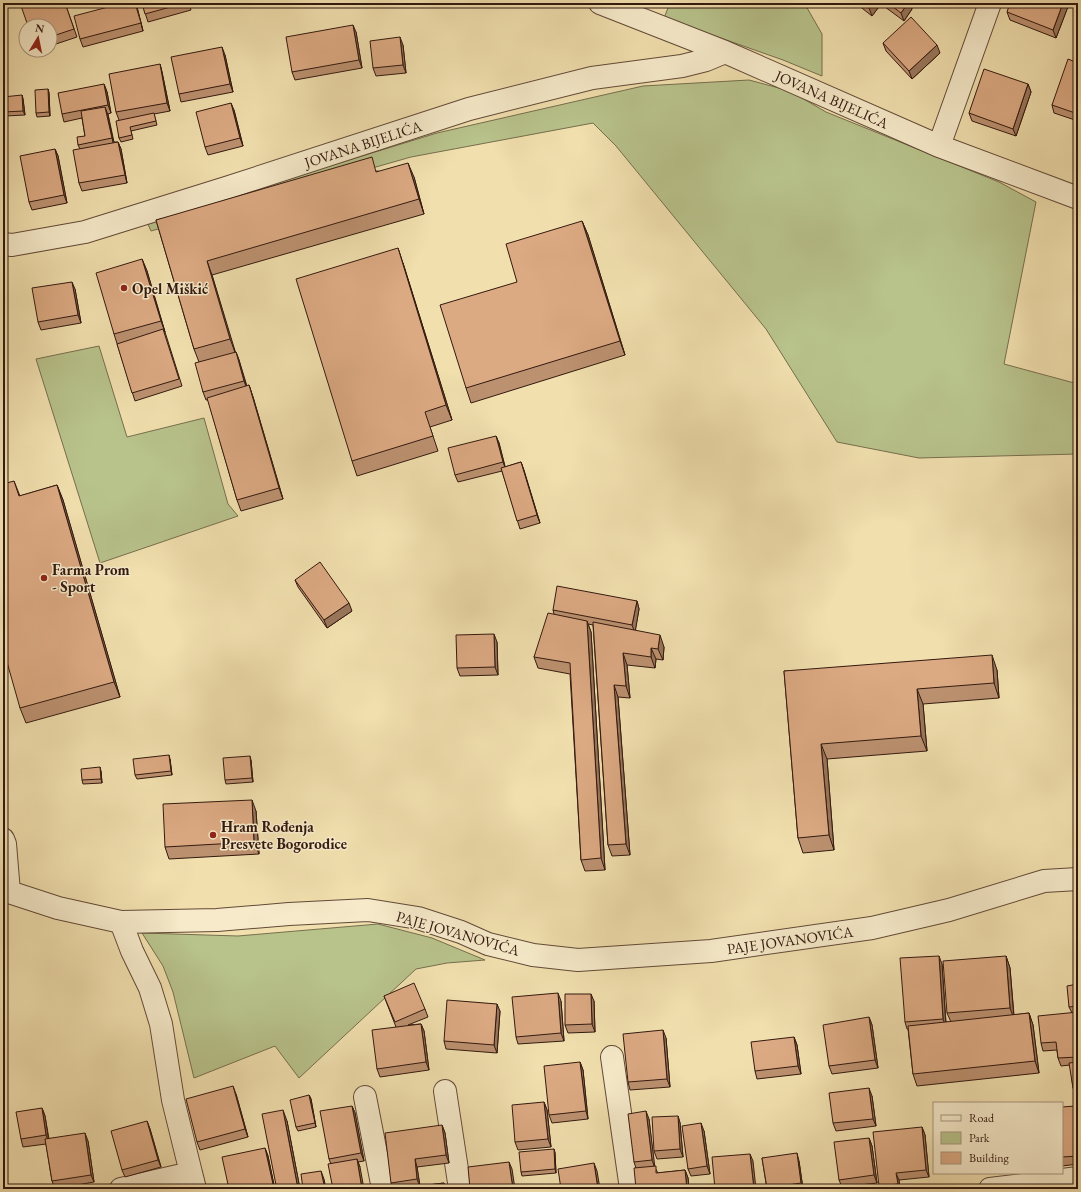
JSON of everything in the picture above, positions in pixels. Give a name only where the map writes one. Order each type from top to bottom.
[{"type":"street","name":"JOVANA BIJELIĆA","points":[[600,3],[724,52],[939,146],[1078,198]]},
{"type":"street","points":[[939,146],[990,3]]},
{"type":"street","name":"JOVANA BIJELIĆA","points":[[3,244],[12,245],[85,232],[469,109],[592,78],[682,66],[706,60],[724,52]]},
{"type":"street","name":"PAJE JOVANOVIĆA","points":[[3,838],[6,891],[58,908],[121,922],[217,920],[289,914],[368,910],[418,918],[461,932],[488,944],[533,955],[578,960],[711,951],[872,928],[949,910],[1044,882],[1078,879]]},
{"type":"street","points":[[121,922],[132,951],[150,988],[159,1017],[173,1100],[193,1181],[122,1189]]},
{"type":"street","points":[[612,1057],[631,1189]]},
{"type":"street","points":[[445,1091],[460,1189]]},
{"type":"street","points":[[365,1097],[383,1189]]},
{"type":"street","points":[[990,1189],[1078,1178]]},
{"type":"green space","points":[[670,3],[802,3],[806,6],[822,34],[822,76],[783,60],[664,18]]},
{"type":"green space","points":[[749,80],[790,91],[826,112],[999,182],[1036,202],[1004,364],[1078,384],[1078,454],[919,458],[837,442],[766,329],[616,146],[593,123],[411,157],[151,231],[147,222],[437,133],[643,86]]},
{"type":"green space","points":[[99,346],[127,437],[204,418],[228,504],[238,516],[100,563],[36,359]]},
{"type":"green space","points":[[378,924],[432,938],[485,960],[447,963],[416,969],[299,1078],[275,1046],[194,1078],[173,992],[163,966],[142,933],[238,936]]},
{"type":"building","points":[[20,3],[65,3],[74,29],[58,34],[58,18],[25,18]]},
{"type":"building","points":[[107,3],[135,3],[141,23],[80,39],[74,16],[108,7]]},
{"type":"building","points":[[142,3],[185,3],[145,14]]},
{"type":"building","points":[[863,3],[873,3],[869,8]]},
{"type":"building","points":[[888,3],[908,3],[901,13]]},
{"type":"building","points":[[1010,3],[1063,3],[1053,30],[1007,12]]},
{"type":"building","points":[[911,17],[937,45],[909,71],[883,43]]},
{"type":"building","points":[[353,25],[359,60],[292,72],[286,37]]},
{"type":"building","points":[[400,37],[403,65],[373,68],[370,41]]},
{"type":"building","points":[[222,47],[230,84],[179,94],[171,57]]},
{"type":"building","points":[[1068,59],[1078,63],[1078,114],[1052,105]]},
{"type":"building","points":[[160,64],[167,103],[116,112],[109,74]]},
{"type":"building","points":[[984,69],[1028,84],[1013,129],[969,113]]},
{"type":"building","points":[[104,84],[108,105],[62,114],[58,93]]},
{"type":"building","points":[[48,89],[49,112],[36,113],[35,90]]},
{"type":"building","points":[[22,95],[23,111],[4,112],[3,97]]},
{"type":"building","points":[[231,103],[240,138],[205,147],[196,112]]},
{"type":"building","points":[[105,107],[112,138],[78,145],[77,137],[85,136],[81,111]]},
{"type":"building","points":[[154,113],[156,121],[130,127],[132,135],[119,138],[116,121]]},
{"type":"building","points":[[118,142],[125,175],[79,183],[73,150]]},
{"type":"building","points":[[55,149],[64,195],[29,202],[20,156]]},
{"type":"building","points":[[372,157],[376,172],[408,163],[419,199],[207,261],[230,339],[194,349],[156,220]]},
{"type":"building","points":[[582,221],[620,341],[466,388],[440,305],[517,282],[506,244]]},
{"type":"building","points":[[398,248],[446,405],[425,412],[433,436],[352,461],[296,279]]},
{"type":"building","points":[[142,259],[161,321],[114,334],[96,273]]},
{"type":"building","points":[[72,282],[78,315],[38,322],[32,288]]},
{"type":"building","points":[[163,329],[179,379],[132,393],[117,344]]},
{"type":"building","points":[[236,352],[244,381],[203,392],[195,363]]},
{"type":"building","points":[[249,385],[279,488],[237,500],[207,398]]},
{"type":"building","points":[[496,436],[503,462],[455,475],[448,448]]},
{"type":"building","points":[[521,462],[537,515],[517,521],[501,468]]},
{"type":"building","name":"Farma Prom - Sport","points":[[14,481],[19,496],[57,485],[114,682],[20,708],[3,648],[3,484]]},
{"type":"building","points":[[320,562],[349,603],[324,620],[295,580]]},
{"type":"building","points":[[557,586],[637,601],[632,625],[553,610]]},
{"type":"building","points":[[548,613],[587,621],[601,858],[581,860],[570,663],[534,657]]},
{"type":"building","points":[[593,622],[660,635],[658,649],[651,648],[651,657],[623,653],[626,686],[614,685],[626,844],[608,845]]},
{"type":"building","points":[[494,634],[495,667],[457,668],[456,635]]},
{"type":"building","points":[[992,655],[994,683],[917,689],[921,736],[821,744],[829,835],[798,838],[784,671]]},
{"type":"building","points":[[169,755],[171,771],[135,775],[133,759]]},
{"type":"building","points":[[250,756],[252,778],[225,780],[223,758]]},
{"type":"building","points":[[100,767],[101,779],[82,780],[81,769]]},
{"type":"building","name":"Hram Rođenja Presvete Bogorodice","points":[[252,800],[254,842],[165,847],[163,804]]},
{"type":"building","points":[[939,956],[943,1019],[905,1022],[900,958]]},
{"type":"building","points":[[1006,956],[1010,1008],[947,1013],[943,961]]},
{"type":"building","points":[[414,983],[425,1009],[395,1022],[384,996]]},
{"type":"building","points":[[1078,984],[1078,1006],[1069,1007],[1067,986]]},
{"type":"building","points":[[558,993],[561,1033],[516,1037],[512,997]]},
{"type":"building","points":[[565,994],[591,994],[592,1024],[565,1025]]},
{"type":"building","points":[[447,1000],[497,1004],[494,1045],[444,1041]]},
{"type":"building","points":[[1078,1012],[1078,1057],[1058,1058],[1056,1042],[1041,1043],[1038,1016]]},
{"type":"building","points":[[1029,1013],[1035,1061],[913,1074],[908,1026]]},
{"type":"building","points":[[869,1017],[875,1060],[829,1066],[823,1025]]},
{"type":"building","points":[[421,1024],[426,1062],[377,1069],[372,1030]]},
{"type":"building","points":[[663,1030],[667,1079],[628,1082],[623,1034]]},
{"type":"building","points":[[794,1037],[798,1066],[755,1071],[751,1042]]},
{"type":"building","points":[[580,1062],[586,1111],[549,1115],[544,1066]]},
{"type":"building","points":[[1078,1062],[1078,1088],[1073,1088],[1069,1063]]},
{"type":"building","points":[[233,1086],[245,1129],[197,1142],[186,1099]]},
{"type":"building","points":[[869,1088],[873,1119],[833,1123],[829,1093]]},
{"type":"building","points":[[309,1095],[315,1123],[296,1127],[290,1100]]},
{"type":"building","points":[[544,1102],[548,1139],[515,1142],[512,1105]]},
{"type":"building","points":[[352,1106],[361,1153],[329,1159],[320,1111]]},
{"type":"building","points":[[1075,1106],[1078,1156],[1063,1157],[1063,1107]]},
{"type":"building","points":[[42,1108],[46,1135],[21,1139],[16,1112]]},
{"type":"building","points":[[283,1110],[298,1189],[256,1189],[276,1185],[262,1114]]},
{"type":"building","points":[[646,1111],[652,1160],[634,1162],[628,1114]]},
{"type":"building","points":[[678,1116],[680,1149],[654,1151],[652,1117]]},
{"type":"building","points":[[147,1121],[158,1160],[122,1170],[111,1131]]},
{"type":"building","points":[[701,1123],[707,1166],[688,1169],[682,1126]]},
{"type":"building","points":[[442,1125],[446,1155],[415,1159],[417,1179],[391,1183],[385,1133]]},
{"type":"building","points":[[922,1127],[926,1170],[896,1173],[898,1184],[879,1186],[873,1132]]},
{"type":"building","points":[[85,1133],[91,1175],[52,1181],[45,1139]]},
{"type":"building","points":[[869,1138],[874,1175],[839,1180],[834,1142]]},
{"type":"building","points":[[265,1148],[273,1184],[251,1189],[229,1189],[222,1157]]},
{"type":"building","points":[[554,1149],[555,1169],[521,1172],[519,1152]]},
{"type":"building","points":[[797,1153],[801,1183],[767,1188],[762,1158]]},
{"type":"building","points":[[750,1154],[754,1189],[715,1189],[712,1157]]},
{"type":"building","points":[[357,1159],[362,1189],[333,1189],[328,1164]]},
{"type":"building","points":[[509,1162],[513,1189],[470,1189],[468,1167]]},
{"type":"building","points":[[594,1163],[598,1189],[561,1189],[558,1169]]},
{"type":"building","points":[[656,1166],[656,1173],[685,1170],[687,1189],[636,1189],[634,1168]]},
{"type":"building","points":[[321,1171],[325,1189],[303,1189],[301,1174]]},
{"type":"building","points":[[444,1183],[445,1189],[405,1189],[405,1188]]},
{"type":"place","name":"Opel Miškić","points":[[124,288]]},
{"type":"place","name":"Farma Prom - Sport","points":[[44,578]]},
{"type":"place","name":"Hram Rođenja Presvete Bogorodice","points":[[213,835]]}]
